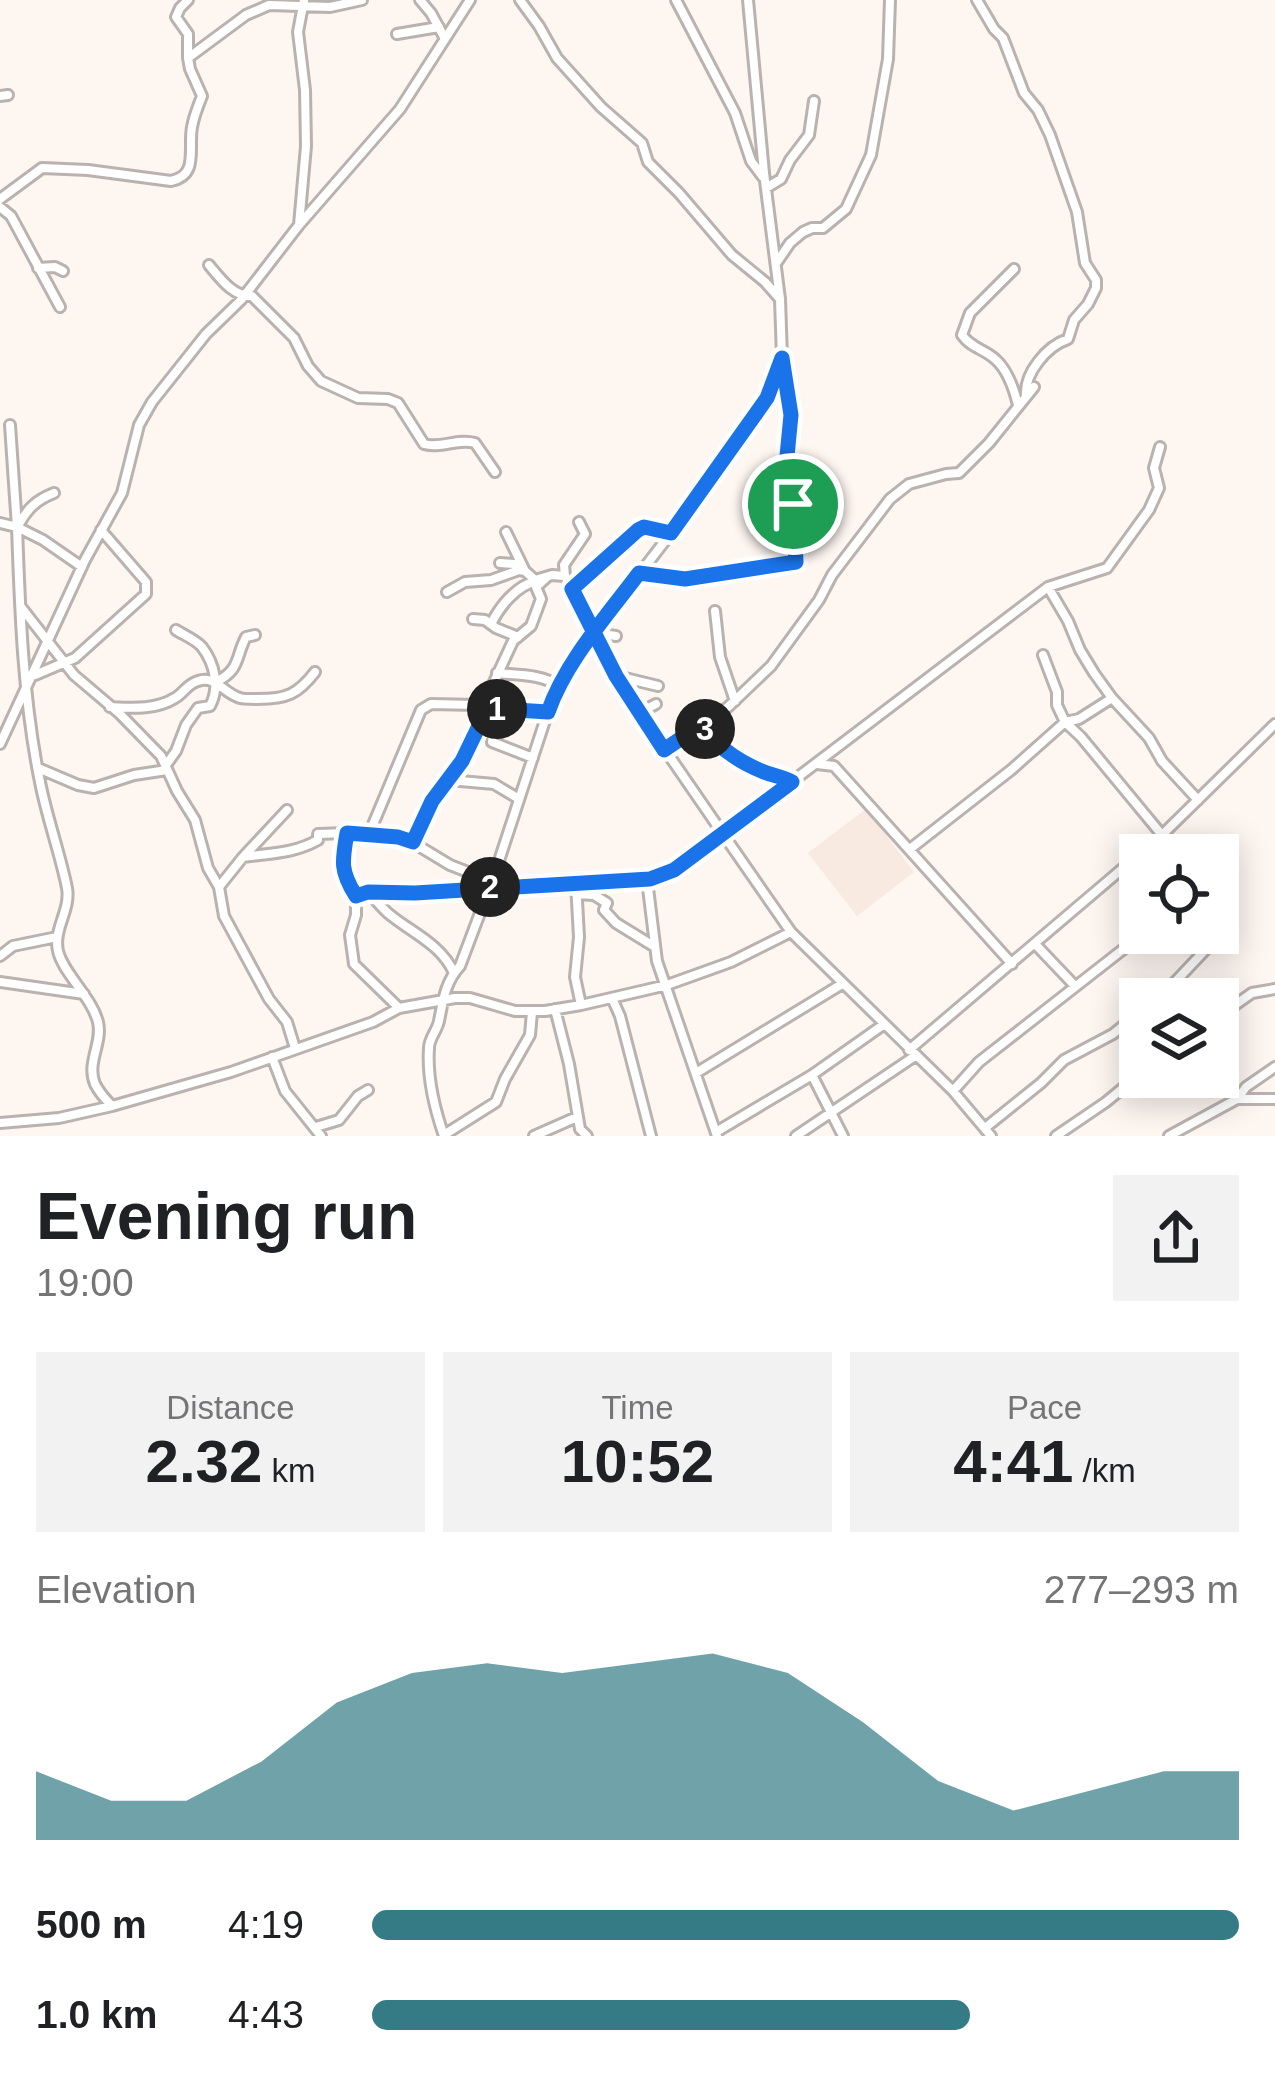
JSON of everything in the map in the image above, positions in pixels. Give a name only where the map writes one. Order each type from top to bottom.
[{"type":"street","points":[[61,307],[0,203],[42,167],[171,181],[188,172],[191,131],[202,96],[190,69],[188,34],[176,17],[188,0]]},
{"type":"street","points":[[188,58],[246,15],[269,5],[330,7],[362,0]]},
{"type":"street","points":[[420,0],[444,37]]},
{"type":"street","points":[[508,0],[521,2],[557,58],[642,143],[648,162],[732,255],[780,299]]},
{"type":"street","points":[[676,0],[736,113],[751,161],[765,183]]},
{"type":"street","points":[[639,573],[685,579],[796,562],[787,456],[791,415],[748,0]]},
{"type":"street","points":[[776,263],[803,232],[823,228],[846,209],[871,155],[888,59],[890,0]]},
{"type":"street","points":[[977,0],[1003,38],[1024,93],[1050,135],[1077,212],[1085,263],[1096,280],[1068,339],[1052,347],[1025,379],[1026,397]]},
{"type":"street","points":[[0,744],[82,567],[122,494],[139,425],[152,403],[206,334],[249,294],[299,225],[400,109],[467,1]]},
{"type":"street","points":[[299,225],[306,146],[298,32],[304,3]]},
{"type":"street","points":[[397,34],[439,27]]},
{"type":"street","points":[[765,183],[781,179],[809,135],[814,101]]},
{"type":"street","points":[[208,265],[234,292],[249,294],[294,338],[321,381],[358,398],[398,403],[429,446],[455,440],[476,443],[495,472]]},
{"type":"street","points":[[38,268],[62,271]]},
{"type":"street","points":[[1014,269],[970,314],[962,335],[966,343],[994,357],[1019,406]]},
{"type":"street","points":[[532,1012],[530,1035],[496,1102],[444,1136],[428,1043],[490,887],[558,686],[767,398],[782,358]]},
{"type":"street","points":[[664,750],[735,701],[770,666],[890,499],[909,484],[959,473],[1034,387]]},
{"type":"street","points":[[10,425],[23,663],[38,768],[67,888],[58,954],[97,1017],[95,1084],[112,1106]]},
{"type":"street","points":[[356,896],[490,887],[576,889],[647,880],[674,870],[1048,587],[1107,568],[1149,510],[1159,488],[1154,468],[1160,447]]},
{"type":"street","points":[[17,527],[39,499],[54,493]]},
{"type":"street","points":[[579,522],[585,534],[564,565],[565,576],[639,713],[790,932],[953,1091],[988,1132],[1064,1060],[1119,1029]]},
{"type":"street","points":[[0,523],[17,527],[82,567]]},
{"type":"street","points":[[33,676],[75,658],[146,594],[146,582],[101,530]]},
{"type":"street","points":[[572,589],[638,530],[671,533]]},
{"type":"street","points":[[506,532],[524,571]]},
{"type":"street","points":[[413,842],[432,801],[462,761],[513,640],[534,621],[541,598],[536,584],[514,563],[500,563]]},
{"type":"street","points":[[447,592],[465,582],[524,571]]},
{"type":"street","points":[[491,624],[523,585],[565,576]]},
{"type":"street","points":[[1048,587],[1080,650],[1112,698],[1198,800]]},
{"type":"street","points":[[20,606],[63,661],[161,756],[195,820],[208,868],[219,886],[224,916],[269,999],[287,1022],[295,1048]]},
{"type":"street","points":[[716,611],[720,657],[735,701]]},
{"type":"street","points":[[472,619],[518,637]]},
{"type":"street","points":[[38,768],[94,788],[166,768],[186,724],[198,708],[210,706],[215,696],[216,682],[201,645],[176,630]]},
{"type":"street","points":[[501,630],[507,638],[507,654]]},
{"type":"street","points":[[594,633],[616,637]]},
{"type":"street","points":[[216,682],[238,662],[246,637],[255,635]]},
{"type":"street","points":[[1043,655],[1065,722],[1162,834]]},
{"type":"street","points":[[109,707],[147,708],[175,699],[202,679],[241,698],[273,699],[303,688],[315,672]]},
{"type":"street","points":[[497,673],[546,679],[558,686]]},
{"type":"street","points":[[616,676],[658,686]]},
{"type":"street","points":[[369,834],[422,710],[431,704],[477,705],[488,695]]},
{"type":"street","points":[[910,849],[1065,722],[1079,719],[1112,698]]},
{"type":"street","points":[[639,713],[656,704]]},
{"type":"street","points":[[484,708],[548,712]]},
{"type":"street","points":[[500,709],[492,742],[532,758]]},
{"type":"street","points":[[702,724],[726,752],[792,782]]},
{"type":"street","points":[[1163,834],[1275,724]]},
{"type":"street","points":[[817,764],[834,766],[1012,964]]},
{"type":"street","points":[[448,780],[494,784],[519,799]]},
{"type":"street","points":[[219,886],[287,810]]},
{"type":"street","points":[[347,833],[342,863],[356,896],[350,935],[354,964],[399,1008]]},
{"type":"street","points":[[243,857],[296,850],[318,840],[318,834],[407,838],[468,872],[494,876],[521,888]]},
{"type":"street","points":[[796,1136],[912,1053],[947,1016],[1119,873]]},
{"type":"street","points":[[647,880],[657,961],[717,1134],[884,1025]]},
{"type":"street","points":[[576,889],[607,903],[604,910],[616,923],[655,947]]},
{"type":"street","points":[[576,889],[575,977],[581,1006]]},
{"type":"street","points":[[368,892],[448,961],[454,973]]},
{"type":"street","points":[[0,1123],[59,1118],[231,1072],[373,1022],[399,1008],[470,998],[532,1012],[581,1006],[667,985],[731,962],[790,932]]},
{"type":"street","points":[[0,956],[13,946],[57,937]]},
{"type":"street","points":[[1036,945],[1075,986]]},
{"type":"street","points":[[953,1091],[979,1062],[1119,952]]},
{"type":"street","points":[[1180,978],[1202,954]]},
{"type":"street","points":[[0,982],[84,994]]},
{"type":"street","points":[[696,1073],[842,984]]},
{"type":"street","points":[[1239,1002],[1252,993],[1275,988]]},
{"type":"street","points":[[611,998],[620,1016],[651,1136]]},
{"type":"street","points":[[555,1010],[577,1117],[586,1136]]},
{"type":"street","points":[[272,1056],[285,1091],[318,1132],[339,1120],[368,1090]]},
{"type":"street","points":[[1168,1136],[1237,1099],[1275,1067]]},
{"type":"street","points":[[812,1075],[843,1136]]},
{"type":"street","points":[[1056,1136],[1119,1091]]},
{"type":"street","points":[[1237,1099],[1275,1099]]},
{"type":"street","points":[[534,1136],[577,1117]]},
{"type":"shaded area","points":[[866,809],[914,872],[857,916],[808,853]]},
{"type":"route","points":[[793,504],[787,456],[791,415],[782,358],[767,398],[671,533],[638,530],[572,589],[594,633],[616,676],[664,750],[702,724],[726,752],[792,782],[674,870],[650,879],[356,896],[342,863],[347,833],[413,842],[432,801],[462,761],[484,708],[548,712],[556,687],[594,633],[639,573],[685,579],[796,562],[793,504]]}]
